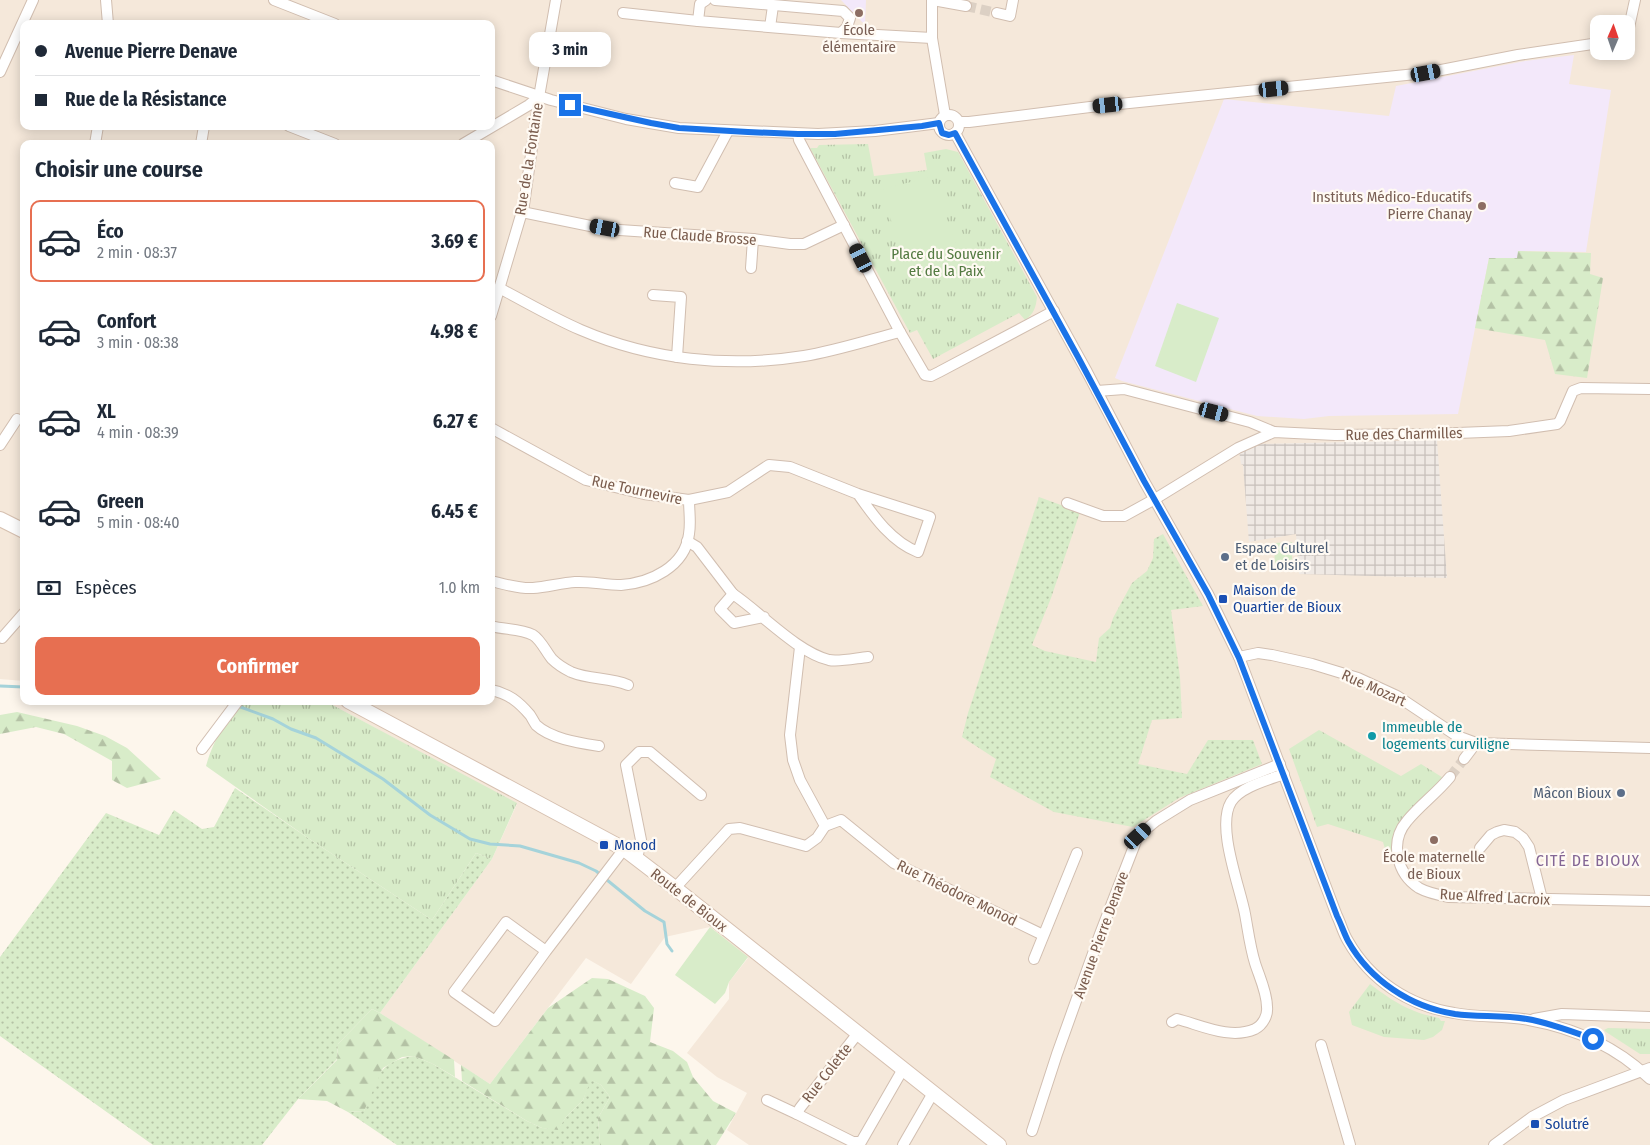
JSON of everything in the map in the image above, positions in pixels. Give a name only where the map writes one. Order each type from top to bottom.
[{"type":"main road","points":[[0,519],[20,529]]},
{"type":"main road","name":"Route de Bioux","points":[[355,705],[624,849],[997,1144]]},
{"type":"street","points":[[25,20],[34,0]]},
{"type":"street","points":[[106,0],[108,20]]},
{"type":"street","points":[[274,0],[325,20]]},
{"type":"street","name":"Rue de la Fontaine","points":[[495,304],[522,212],[556,0]]},
{"type":"street","points":[[698,20],[700,4],[706,0]]},
{"type":"street","points":[[715,0],[843,11],[861,29],[872,34]]},
{"type":"street","points":[[495,81],[539,97],[679,128],[798,134],[869,131],[942,119],[955,116],[959,126],[955,133],[949,135],[942,133],[942,119],[932,38],[933,0],[966,6]]},
{"type":"street","points":[[997,13],[1010,16],[1013,0]]},
{"type":"street","points":[[1632,15],[1635,0]]},
{"type":"street","points":[[770,27],[773,6]]},
{"type":"street","points":[[623,12],[841,33],[932,38]]},
{"type":"street","points":[[841,33],[847,27],[850,18]]},
{"type":"street","points":[[0,72],[20,30]]},
{"type":"street","points":[[959,122],[1426,73],[1518,55],[1590,44]]},
{"type":"street","points":[[495,125],[530,105],[539,97]]},
{"type":"street","points":[[299,130],[325,140]]},
{"type":"street","points":[[470,140],[487,130]]},
{"type":"street","points":[[675,183],[698,186],[728,131]]},
{"type":"street","points":[[955,133],[1208,594],[1239,658],[1337,916],[1348,941],[1362,961],[1376,977],[1406,998],[1455,1014],[1529,1020],[1556,1025],[1593,1039],[1646,1070],[1650,1079]]},
{"type":"street","points":[[798,134],[798,140],[900,332],[925,375],[931,376],[940,372],[1054,311]]},
{"type":"street","name":"Rue Claude Brosse","points":[[522,212],[605,228],[753,239],[790,244],[804,244],[844,225]]},
{"type":"street","points":[[751,268],[753,239]]},
{"type":"street","points":[[500,288],[580,330],[629,347],[677,357],[752,362],[806,356],[900,332]]},
{"type":"street","points":[[653,294],[681,298],[677,357]]},
{"type":"street","name":"Rue des Charmilles","points":[[1067,504],[1103,516],[1124,516],[1238,448],[1274,432],[1335,435],[1509,431],[1557,424],[1573,391],[1581,388],[1650,389]]},
{"type":"street","points":[[1097,391],[1124,389],[1250,422],[1274,432]]},
{"type":"street","points":[[0,445],[17,420]]},
{"type":"street","name":"Rue Tournevire","points":[[495,430],[586,480],[644,494],[689,500],[689,536],[683,552],[670,568],[660,575],[640,582],[620,585],[575,582],[531,588],[495,582]]},
{"type":"street","points":[[689,500],[728,492],[769,466],[790,467],[858,494],[930,516],[918,552],[908,548],[877,521],[858,494]]},
{"type":"street","points":[[687,541],[697,547],[732,594],[764,617],[800,647],[830,660],[868,657]]},
{"type":"street","points":[[732,594],[720,609],[734,623],[752,621],[764,617]]},
{"type":"street","points":[[2,638],[20,618]]},
{"type":"street","points":[[495,627],[519,630],[534,636],[553,659],[570,672],[586,678],[615,680],[628,685]]},
{"type":"street","points":[[675,888],[728,829],[740,828],[806,846],[817,838],[825,826],[800,780],[793,760],[790,735],[800,647]]},
{"type":"street","name":"Rue Mozart","points":[[1239,658],[1258,653],[1272,655],[1312,664],[1358,678],[1397,696],[1457,736],[1476,744],[1650,748]]},
{"type":"street","points":[[495,691],[507,694],[514,699],[530,715],[536,725],[553,734],[571,742],[599,746]]},
{"type":"street","points":[[202,749],[235,705]]},
{"type":"street","points":[[1464,759],[1476,744]]},
{"type":"street","points":[[637,859],[641,840],[626,765],[639,752],[650,752],[701,795]]},
{"type":"street","name":"Avenue Pierre Denave","points":[[1032,1131],[1100,934],[1138,836],[1156,821],[1190,800],[1280,764]]},
{"type":"street","points":[[1172,1022],[1177,1019],[1220,1031],[1242,1032],[1256,1028],[1266,1019],[1267,1006],[1234,873],[1226,826],[1231,802],[1240,792],[1284,774]]},
{"type":"street","name":"Rue Alfred Lacroix","points":[[1450,777],[1407,821],[1401,830],[1398,840],[1397,852],[1404,873],[1411,882],[1420,888],[1432,894],[1448,897],[1650,901]]},
{"type":"street","name":"Rue Théodore Monod","points":[[825,826],[841,820],[894,864],[1043,935]]},
{"type":"street","points":[[1480,848],[1491,835],[1504,830],[1515,832],[1523,838],[1529,847],[1542,899]]},
{"type":"street","points":[[546,951],[506,922],[454,992],[495,1022],[546,951],[624,849]]},
{"type":"street","points":[[1034,958],[1077,852]]},
{"type":"street","points":[[1529,1020],[1562,1014],[1650,1017]]},
{"type":"street","points":[[1579,1034],[1581,1024],[1588,1014]]},
{"type":"street","name":"Rue Colette","points":[[797,1114],[858,1033]]},
{"type":"street","points":[[1321,1045],[1350,1145]]},
{"type":"street","name":"Rue Colette","points":[[767,1100],[853,1142],[861,1142],[903,1069]]},
{"type":"street","points":[[1494,1145],[1532,1117],[1564,1100],[1646,1070]]},
{"type":"street","points":[[903,1145],[933,1093]]},
{"type":"shaded area","points":[[0,0],[1650,0],[1650,1145],[749,1145],[727,1130],[747,1093],[717,1077],[687,1053],[729,999],[729,982],[748,958],[710,927],[665,937],[631,984],[586,958],[490,1084],[380,1013],[492,859],[517,804],[332,705],[495,705],[495,140],[20,140],[20,681],[0,679]]},
{"type":"shaded area","name":"École élémentaire","points":[[841,0],[866,0],[865,25]]},
{"type":"shaded area","points":[[1574,55],[1569,84],[1611,90],[1586,252],[1518,251],[1518,258],[1489,258],[1458,414],[1329,416],[1304,419],[1257,416],[1115,378],[1224,99],[1389,116],[1396,86],[1525,61]]},
{"type":"shaded area","points":[[1437,440],[1447,578],[1299,574],[1296,534],[1249,542],[1243,465],[1241,464],[1239,451],[1260,444]]},
{"type":"green space","name":"Place du Souvenir et de la Paix","points":[[868,144],[874,176],[927,170],[924,153],[946,149],[958,152],[1037,297],[1034,310],[1028,318],[1025,320],[1019,313],[933,359],[917,330],[910,333],[810,148],[817,148],[819,145]]},
{"type":"green space","points":[[930,177],[960,253],[909,270],[880,190]]},
{"type":"green space","points":[[1518,251],[1591,253],[1590,274],[1603,278],[1587,378],[1555,374],[1545,340],[1475,328],[1489,258],[1517,258]]},
{"type":"green space","points":[[1177,303],[1219,318],[1196,382],[1155,366]]},
{"type":"green space","points":[[1039,497],[1080,512],[1051,598],[1032,645],[1045,651],[1096,662],[1099,638],[1110,628],[1113,618],[1132,583],[1147,571],[1153,558],[1154,539],[1163,534],[1203,606],[1171,610],[1180,677],[1182,718],[1152,720],[1138,764],[1187,774],[1208,740],[1253,740],[1262,764],[1179,798],[1133,827],[1054,812],[990,777],[996,759],[962,737],[968,713]]},
{"type":"green space","points":[[1292,542],[1292,565],[1275,566],[1274,543]]},
{"type":"green space","points":[[239,705],[333,705],[517,803],[492,859],[476,853],[432,920],[308,838],[206,766],[216,739]]},
{"type":"green space","points":[[17,712],[77,726],[105,736],[127,748],[161,779],[127,788],[112,780],[112,761],[64,734],[36,727],[0,734],[0,715]]},
{"type":"green space","points":[[1319,730],[1401,776],[1421,764],[1445,779],[1406,818],[1394,834],[1393,857],[1388,859],[1383,842],[1328,824],[1317,827],[1289,749]]},
{"type":"green space","points":[[235,788],[432,920],[476,853],[492,859],[380,1013],[372,1009],[338,1044],[337,1059],[298,1099],[262,1145],[153,1145],[0,1036],[0,957],[106,813],[159,835],[174,810],[202,829],[214,827]]},
{"type":"green space","points":[[710,927],[748,957],[729,982],[725,993],[715,1004],[675,975]]},
{"type":"green space","points":[[592,978],[608,979],[645,996],[654,1008],[650,1042],[673,1051],[687,1062],[693,1077],[713,1101],[736,1113],[716,1145],[600,1145],[598,1118],[610,1097],[601,1085],[591,1080],[583,1100],[566,1117],[558,1130],[542,1128],[527,1121],[462,1081],[461,1065],[490,1084],[548,1008]]},
{"type":"green space","points":[[1370,984],[1402,1006],[1445,1021],[1442,1030],[1433,1037],[1424,1040],[1384,1037],[1352,1025],[1349,1012]]},
{"type":"green space","points":[[372,1009],[454,1060],[455,1077],[433,1064],[414,1056],[402,1057],[383,1068],[364,1111],[348,1112],[327,1101],[298,1099],[337,1060],[338,1044]]},
{"type":"green space","points":[[1608,1028],[1650,1029],[1650,1054],[1640,1054],[1604,1030]]},
{"type":"green space","points":[[414,1056],[433,1064],[527,1121],[542,1128],[558,1129],[566,1117],[583,1100],[590,1079],[601,1085],[610,1097],[598,1118],[600,1145],[397,1145],[348,1112],[364,1111],[375,1081],[385,1067],[392,1062]]},
{"type":"waterway","points":[[0,686],[20,687]]},
{"type":"waterway","points":[[235,705],[316,738],[383,779],[430,815],[470,839],[490,844],[520,846],[579,863],[596,871],[645,911],[664,922],[667,944],[672,951]]},
{"type":"tunnel","points":[[966,6],[997,13]]},
{"type":"tunnel","points":[[1450,777],[1464,759]]},
{"type":"place","name":"École élémentaire","points":[[859,13]]},
{"type":"place","name":"Instituts Médico-Educatifs Pierre Chanay","points":[[1482,206]]},
{"type":"place","name":"Espace Culturel et de Loisirs","points":[[1225,557]]},
{"type":"place","name":"Maison de Quartier de Bioux","points":[[1223,599]]},
{"type":"place","name":"Immeuble de logements curviligne","points":[[1372,736]]},
{"type":"place","name":"Mâcon Bioux","points":[[1621,793]]},
{"type":"place","name":"École maternelle de Bioux","points":[[1434,840]]},
{"type":"place","name":"Monod","points":[[604,845]]},
{"type":"place","name":"Solutré","points":[[1535,1124]]},
{"type":"district","name":"CITÉ DE BIOUX","points":[[1588,860]]},
{"type":"route","points":[[570,105],[679,128],[781,134],[835,134],[939,123],[942,133],[949,135],[955,133],[1225,628],[1239,658],[1337,916],[1348,941],[1362,961],[1376,977],[1389,987],[1413,1001],[1435,1009],[1455,1014],[1507,1017],[1556,1025],[1593,1039]]}]
